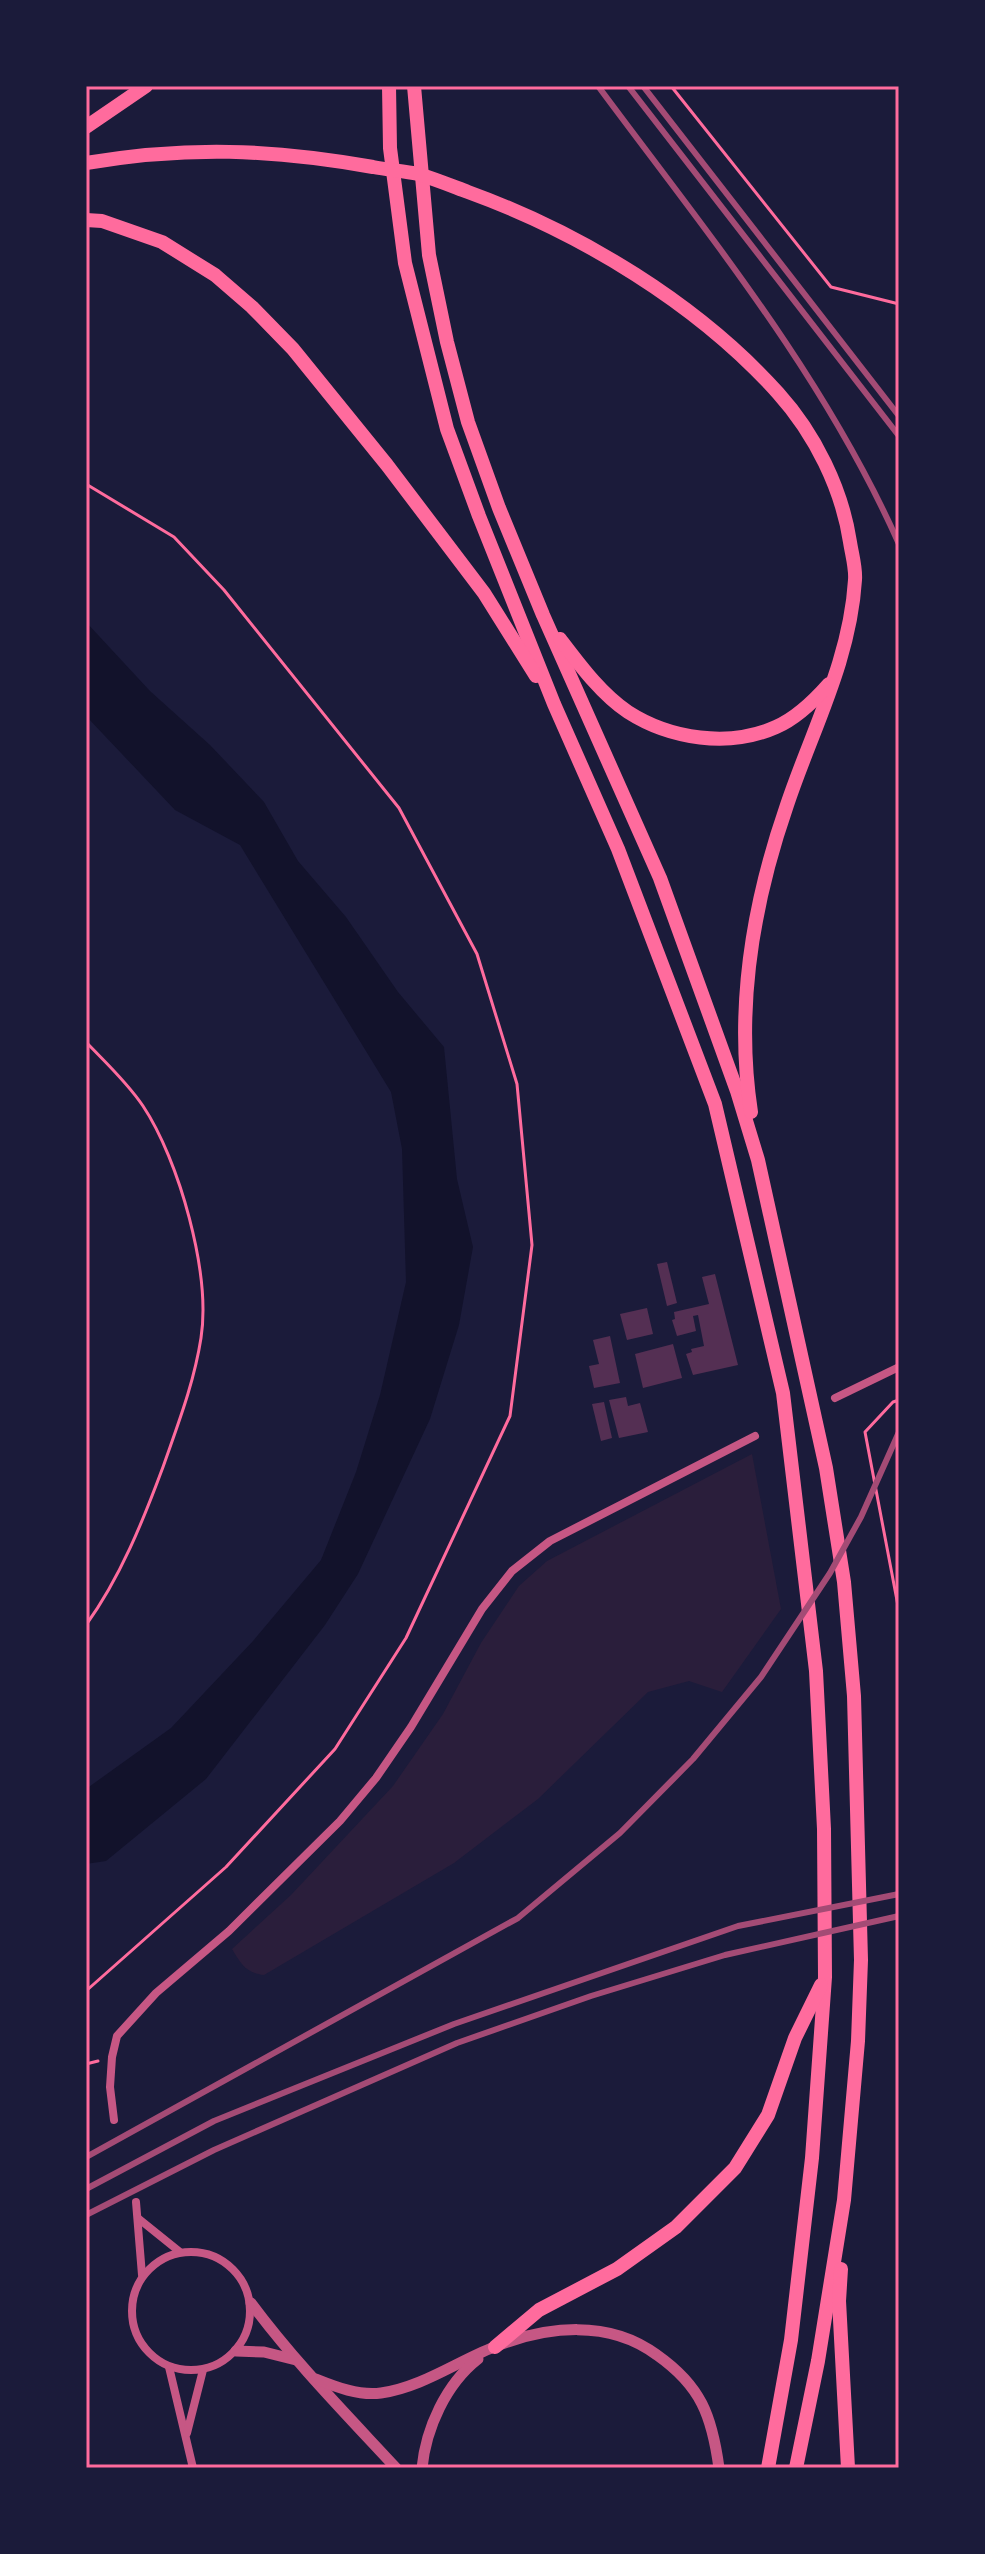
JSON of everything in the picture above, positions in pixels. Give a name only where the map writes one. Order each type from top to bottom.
[{"type":"highway","points":[[86,127],[146,86]]},
{"type":"highway","points":[[389,86],[390,148],[405,263],[447,429],[554,704],[618,849],[715,1104],[783,1393],[816,1671],[824,1829],[825,1977],[812,2158],[791,2340],[768,2468]]},
{"type":"highway","points":[[414,86],[429,255],[468,422],[543,615],[660,878],[737,1091],[758,1160]]},
{"type":"highway","points":[[86,163],[156,153],[234,150],[321,158],[418,174],[536,218],[647,283],[715,332],[779,394],[803,426],[823,460],[845,513],[856,576],[849,630],[815,737],[787,804],[762,892],[747,975],[745,1075],[758,1160],[826,1468],[844,1582],[854,1696],[861,1960],[839,2301],[848,2468]]},
{"type":"highway","points":[[86,220],[102,221],[162,242],[215,275],[293,349],[387,465],[484,593],[554,704]]},
{"type":"highway","points":[[543,615],[582,668],[626,711],[665,731],[708,739],[776,727],[810,705],[835,678]]},
{"type":"highway","points":[[495,2347],[539,2310],[617,2269],[676,2227],[735,2168],[768,2115],[795,2038],[825,1977]]},
{"type":"highway","points":[[796,2468],[818,2361],[844,2200]]},
{"type":"street","points":[[835,1398],[899,1367]]},
{"type":"street","points":[[114,2120],[110,2087],[117,2036],[156,1993],[229,1931],[299,1864],[358,1799],[411,1727],[482,1609],[512,1571],[550,1541],[755,1436]]},
{"type":"street","points":[[136,2202],[142,2275],[132,2300],[133,2328],[146,2352],[169,2367],[186,2371],[203,2370],[236,2351],[245,2336],[251,2303]]},
{"type":"street","points":[[139,2219],[180,2252]]},
{"type":"street","points":[[142,2275],[159,2260],[180,2252],[200,2251],[218,2257],[234,2269],[245,2284],[251,2303],[296,2360],[396,2468]]},
{"type":"street","points":[[316,2379],[344,2390],[376,2394],[422,2381],[495,2347],[541,2332],[579,2329],[614,2332],[647,2347],[678,2370],[700,2397],[714,2430],[719,2468]]},
{"type":"street","points":[[422,2468],[433,2422],[443,2401],[471,2365],[495,2347]]},
{"type":"street","points":[[236,2351],[264,2352],[296,2360]]},
{"type":"street","points":[[169,2367],[193,2468]]},
{"type":"street","points":[[186,2438],[203,2370]]},
{"type":"path","points":[[671,86],[831,287],[899,304]]},
{"type":"path","points":[[86,484],[174,537],[224,590],[399,808],[477,954],[517,1084],[532,1245],[510,1416],[406,1638],[335,1749],[226,1867],[86,1991]]},
{"type":"path","points":[[86,1042],[133,1094],[155,1129],[173,1169],[200,1269],[202,1309],[202,1336],[192,1382],[156,1484],[124,1560],[86,1625]]},
{"type":"path","points":[[899,1400],[893,1402],[865,1432],[899,1611]]},
{"type":"shaded area","points":[[86,622],[150,691],[210,745],[264,802],[298,861],[346,917],[398,992],[444,1047],[457,1179],[473,1247],[459,1325],[430,1419],[358,1574],[325,1625],[206,1779],[106,1861],[86,1864],[86,1789],[171,1728],[253,1641],[321,1560],[356,1472],[380,1395],[406,1282],[402,1149],[391,1092],[240,845],[175,810],[86,716]]},
{"type":"shaded area","points":[[752,1454],[781,1609],[722,1692],[689,1681],[648,1692],[538,1799],[454,1863],[264,1975],[245,1967],[232,1949],[291,1895],[393,1786],[443,1714],[481,1643],[519,1586],[547,1561]]},
{"type":"building","points":[[667,1262],[677,1303],[667,1306],[657,1264]]},
{"type":"building","points":[[715,1274],[738,1365],[693,1375],[686,1354],[692,1352],[691,1349],[704,1346],[698,1315],[693,1316],[696,1331],[677,1336],[672,1320],[675,1319],[674,1312],[709,1304],[702,1277]]},
{"type":"building","points":[[647,1308],[653,1334],[627,1340],[620,1314]]},
{"type":"building","points":[[610,1336],[620,1383],[594,1388],[589,1366],[599,1364],[593,1340]]},
{"type":"building","points":[[673,1344],[682,1378],[643,1388],[635,1354]]},
{"type":"building","points":[[626,1397],[628,1406],[640,1403],[648,1432],[619,1438],[609,1400]]},
{"type":"building","points":[[604,1402],[612,1438],[601,1441],[592,1404]]},
{"type":"railway","points":[[598,86],[721,251],[800,364],[836,422],[899,544]]},
{"type":"railway","points":[[628,86],[899,436]]},
{"type":"railway","points":[[643,86],[899,416]]},
{"type":"railway","points":[[86,2157],[518,1918],[620,1833],[693,1759],[761,1677],[830,1573],[861,1517],[899,1432]]},
{"type":"railway","points":[[86,2189],[214,2121],[454,2024],[738,1926],[899,1894]]},
{"type":"railway","points":[[86,2215],[214,2150],[457,2043],[591,1996],[725,1955],[899,1916]]}]
